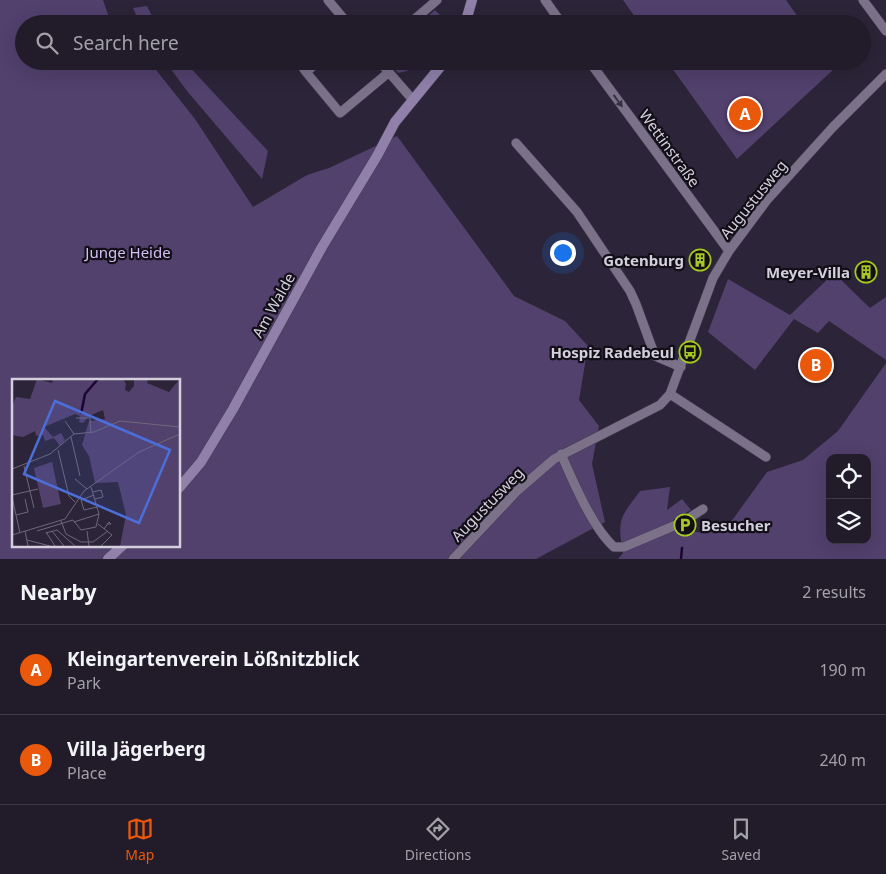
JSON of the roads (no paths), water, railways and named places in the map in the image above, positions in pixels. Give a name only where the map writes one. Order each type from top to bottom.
[{"type":"street","points":[[328,0],[340,15]]},
{"type":"street","points":[[420,15],[437,0]]},
{"type":"street","points":[[468,15],[472,0]]},
{"type":"street","points":[[544,0],[555,15]]},
{"type":"street","points":[[863,0],[886,31]]},
{"type":"street","points":[[308,70],[306,72],[340,113],[388,72],[413,100]]},
{"type":"street","name":"Am Walde","points":[[180,487],[201,462],[233,409],[322,247],[396,122],[438,70]]},
{"type":"street","name":"Wettinstraße","points":[[596,70],[729,251]]},
{"type":"street","name":"Augustusweg","points":[[453,559],[517,491],[546,465],[561,454],[660,404],[670,394],[713,278],[729,251],[767,200],[833,127],[886,74]]},
{"type":"street","points":[[516,143],[577,212],[630,292],[655,356],[681,366]]},
{"type":"street","points":[[670,394],[766,457]]},
{"type":"street","points":[[561,454],[576,488],[605,539],[614,547],[624,547],[683,522],[703,509]]},
{"type":"street","points":[[108,559],[122,546]]},
{"type":"waterway","points":[[681,559],[682,548]]},
{"type":"place","name":"Kleingartenverein Lößnitzblick","points":[[745,114]]},
{"type":"place","name":"Gotenburg","points":[[700,260]]},
{"type":"place","name":"Meyer-Villa","points":[[866,272]]},
{"type":"place","name":"Hospiz Radebeul","points":[[690,352]]},
{"type":"place","name":"Villa Jägerberg","points":[[816,365]]},
{"type":"place","name":"Besucher","points":[[685,525]]},
{"type":"park label","name":"Junge Heide","points":[[128,252]]}]
